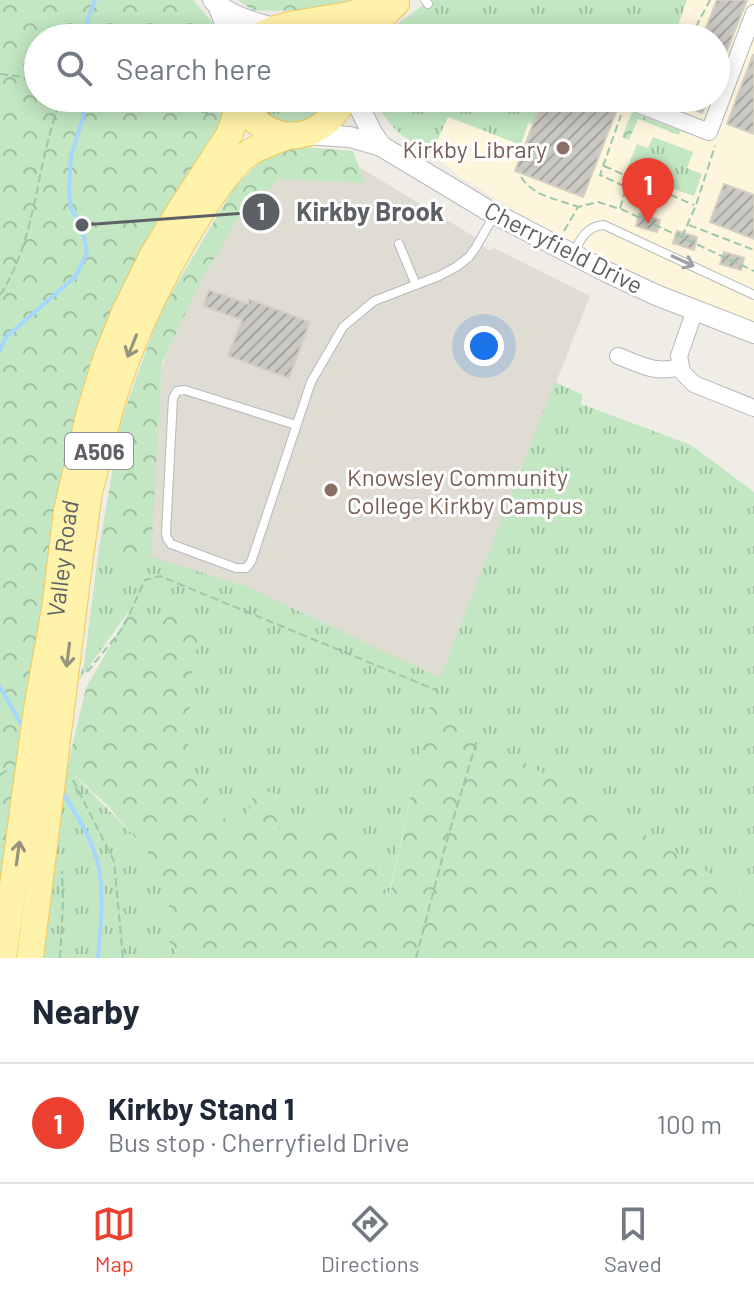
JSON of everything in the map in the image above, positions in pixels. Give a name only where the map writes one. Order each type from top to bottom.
[{"type":"main road","points":[[306,24],[397,0]]},
{"type":"main road","points":[[375,24],[397,0]]},
{"type":"main road","name":"Valley Road","points":[[3,958],[67,511],[90,412],[124,314],[153,255],[229,135],[234,122],[233,112]]},
{"type":"main road","points":[[245,112],[272,133],[297,135]]},
{"type":"main road","name":"A506","points":[[297,135],[323,126],[337,112]]},
{"type":"main road","name":"Valley Road","points":[[30,958],[89,492],[108,413],[148,306],[175,254],[223,180],[260,146],[297,135]]},
{"type":"street","points":[[215,3],[257,24]]},
{"type":"street","points":[[215,3],[225,24]]},
{"type":"street","points":[[730,76],[754,13]]},
{"type":"street","name":"Cherryfield Drive","points":[[362,112],[381,146]]},
{"type":"street","points":[[650,112],[709,132],[717,112]]},
{"type":"street","name":"Cherryfield Drive","points":[[297,135],[350,137],[381,146],[495,214],[607,272],[754,333]]},
{"type":"street","points":[[695,310],[679,356],[685,377],[694,384],[754,408]]},
{"type":"street","points":[[618,356],[656,370],[680,367]]},
{"type":"lane","points":[[296,425],[185,390],[177,391],[173,398],[167,519],[167,538],[171,544],[236,568],[246,568],[251,562],[311,382],[343,327],[374,301],[456,267],[469,257],[495,214]]},
{"type":"lane","points":[[572,254],[587,231],[604,225],[754,295]]},
{"type":"lane","points":[[399,244],[416,285]]},
{"type":"path","points":[[697,24],[710,0]]},
{"type":"path","points":[[0,74],[23,77]]},
{"type":"path","points":[[0,295],[13,275],[21,254],[56,112]]},
{"type":"path","points":[[620,209],[626,187],[600,175],[624,112]]},
{"type":"path","points":[[682,238],[718,136],[709,132]]},
{"type":"path","points":[[603,166],[696,205]]},
{"type":"path","points":[[521,177],[534,190],[578,207],[598,202],[620,209],[754,271]]},
{"type":"path","points":[[562,235],[578,207]]},
{"type":"path","points":[[688,224],[754,250]]},
{"type":"path","points":[[87,671],[123,628],[145,580],[160,576],[436,690]]},
{"type":"path","points":[[416,958],[477,740]]},
{"type":"path","points":[[74,781],[114,861],[123,958]]},
{"type":"path","points":[[60,958],[62,864]]},
{"type":"shaded area","points":[[687,0],[754,0],[754,324],[624,270],[562,239],[462,178],[431,154],[447,117],[533,124],[537,112],[730,112],[730,24],[678,24]]},
{"type":"shaded area","name":"Knowsley Community College Kirkby Campus","points":[[354,164],[475,237],[476,242],[489,250],[494,248],[590,296],[440,679],[145,570],[150,402],[177,325],[201,272],[266,174]]},
{"type":"green space","points":[[0,0],[193,0],[213,24],[24,24],[24,112],[225,113],[220,132],[104,343],[0,905]]},
{"type":"green space","points":[[238,0],[363,0],[313,9],[277,11],[252,10]]},
{"type":"green space","points":[[687,0],[678,24],[398,24],[431,2]]},
{"type":"green space","points":[[262,112],[321,112],[315,119],[287,124]]},
{"type":"green space","points":[[382,112],[538,112],[533,124],[528,123],[521,145],[448,117],[431,154],[405,138]]},
{"type":"green space","points":[[632,112],[681,131],[679,135],[638,119],[629,140],[622,137]]},
{"type":"green space","points":[[653,137],[693,152],[687,168],[702,174],[694,196],[670,188],[671,183],[660,179],[658,183],[653,181],[654,177],[643,173],[641,177],[626,171],[637,144],[648,148]]},
{"type":"green space","points":[[277,145],[353,151],[365,183],[279,179],[236,221],[200,283],[162,363],[151,555],[125,558],[98,554],[121,421],[160,312],[234,188]]},
{"type":"green space","points":[[555,382],[583,395],[581,404],[691,445],[754,492],[754,900],[430,707],[388,899],[242,839],[187,772],[191,683],[200,625],[150,631],[134,604],[78,682],[84,665],[98,554],[148,556],[246,586],[440,678]]},
{"type":"green space","points":[[134,604],[150,631],[173,613],[200,625],[191,683],[187,772],[242,839],[254,791],[275,793],[279,829],[312,820],[346,839],[377,870],[389,898],[430,706],[754,900],[754,958],[180,958],[168,940],[170,913],[160,863],[108,806],[67,768],[86,688]]},
{"type":"green space","points":[[67,768],[161,863],[170,913],[168,940],[180,958],[40,958]]},
{"type":"building","points":[[717,0],[747,0],[730,43],[730,24],[708,24]]},
{"type":"building","points":[[754,55],[754,134],[727,124]]},
{"type":"building","name":"Kirkby Library","points":[[538,112],[616,112],[583,197],[515,171]]},
{"type":"building","points":[[724,184],[754,195],[754,239],[710,222]]},
{"type":"building","points":[[639,214],[660,220],[657,232],[636,226]]},
{"type":"building","points":[[677,231],[697,237],[694,250],[673,243]]},
{"type":"building","points":[[724,252],[744,258],[741,270],[720,264]]},
{"type":"building","points":[[209,290],[248,304],[249,299],[310,322],[289,378],[228,356],[242,320],[203,306]]},
{"type":"waterway","points":[[87,24],[95,0]]},
{"type":"waterway","points":[[0,350],[6,337],[75,277],[87,253],[82,225],[71,209],[69,187],[71,156],[84,112]]},
{"type":"waterway","points":[[0,687],[23,727]]},
{"type":"waterway","points":[[61,789],[85,830],[98,864],[102,896],[98,958]]},
{"type":"place","name":"Kirkby Library","points":[[563,148]]},
{"type":"place","name":"Kirkby Stand 1","points":[[648,224]]},
{"type":"place","name":"Kirkby Brook","points":[[82,225]]},
{"type":"place","name":"Knowsley Community College Kirkby Campus","points":[[331,490]]}]
